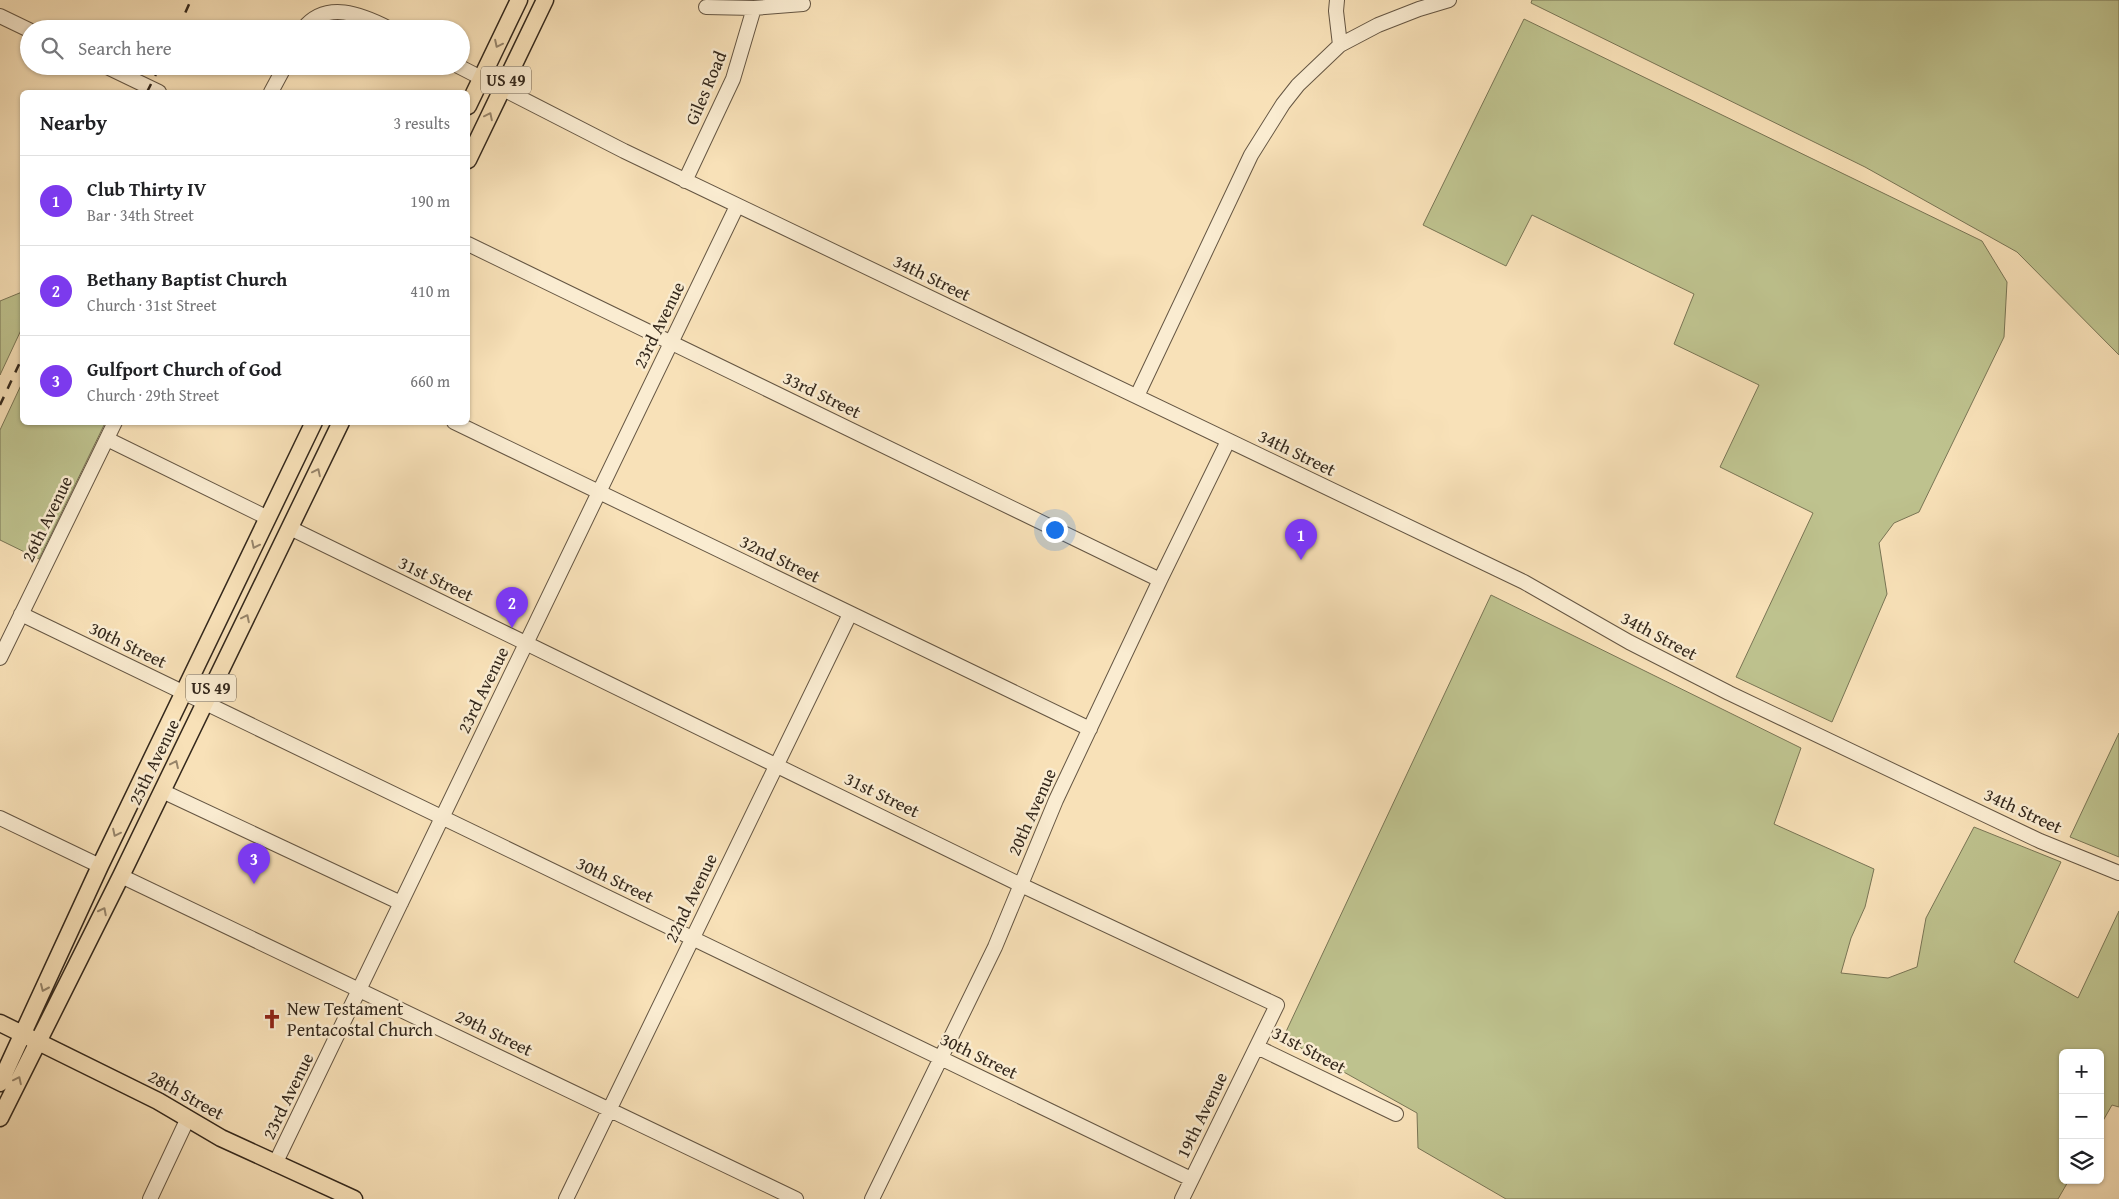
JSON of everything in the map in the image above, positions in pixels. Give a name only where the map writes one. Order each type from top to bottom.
[{"type":"main road","name":"US 49","points":[[470,102],[519,0]]},
{"type":"main road","name":"US 49","points":[[470,156],[545,0]]},
{"type":"main road","name":"25th Avenue","points":[[0,1118],[30,1038],[100,866],[313,425]]},
{"type":"main road","name":"25th Avenue","points":[[0,1083],[30,1038],[121,876],[340,425]]},
{"type":"main road","name":"28th Street","points":[[0,1022],[158,1101],[222,1138],[354,1199]]},
{"type":"street","points":[[1337,0],[1336,11],[1340,45]]},
{"type":"street","points":[[1137,396],[1251,155],[1283,104],[1298,85],[1340,45],[1378,25],[1419,9],[1450,0]]},
{"type":"street","points":[[706,7],[754,8],[803,4]]},
{"type":"street","points":[[310,20],[326,8],[336,7],[356,11],[373,20]]},
{"type":"street","name":"Giles Road","points":[[685,181],[733,79],[754,8]]},
{"type":"street","points":[[0,16],[20,26]]},
{"type":"street","name":"34th Street","points":[[470,73],[685,181],[1524,582],[1629,642],[1738,697],[2040,841],[2119,873]]},
{"type":"street","points":[[124,75],[155,90]]},
{"type":"street","points":[[272,90],[280,75]]},
{"type":"street","name":"23rd Avenue","points":[[275,1164],[738,206]]},
{"type":"street","name":"33rd Street","points":[[470,245],[1160,580]]},
{"type":"street","name":"26th Avenue","points":[[0,658],[114,425]]},
{"type":"street","name":"32nd Street","points":[[460,425],[1090,729]]},
{"type":"street","points":[[107,439],[268,518]]},
{"type":"street","name":"20th Avenue","points":[[872,1199],[995,947],[1053,808],[1160,580],[1228,441]]},
{"type":"street","name":"31st Street","points":[[290,528],[777,764],[1021,885],[1277,1005],[1256,1047],[1396,1114]]},
{"type":"street","name":"30th Street","points":[[21,614],[1191,1179]]},
{"type":"street","name":"22nd Avenue","points":[[566,1199],[850,614]]},
{"type":"street","points":[[162,790],[401,903]]},
{"type":"street","points":[[0,818],[100,866]]},
{"type":"street","name":"29th Street","points":[[121,876],[796,1199]]},
{"type":"street","name":"19th Avenue","points":[[1182,1199],[1256,1047]]},
{"type":"street","points":[[150,1199],[188,1118]]},
{"type":"green space","points":[[1532,0],[2119,0],[2119,355],[2017,252],[1865,167],[1531,3]]},
{"type":"green space","points":[[1524,19],[1982,241],[2007,282],[2004,337],[1919,512],[1894,523],[1879,543],[1887,594],[1832,722],[1736,677],[1813,513],[1720,467],[1759,385],[1674,344],[1694,294],[1532,215],[1506,266],[1423,225]]},
{"type":"green space","points":[[20,293],[20,332],[0,375],[0,301]]},
{"type":"green space","points":[[20,387],[20,425],[104,425],[39,559],[0,540],[0,430]]},
{"type":"green space","points":[[1491,595],[1801,748],[1774,824],[1874,869],[1865,907],[1851,938],[1841,973],[1888,978],[1917,967],[1926,918],[1974,827],[2061,862],[2014,962],[2078,998],[2119,911],[2119,1107],[2112,1105],[2104,1119],[2104,1049],[2059,1049],[2059,1184],[2067,1184],[2058,1199],[1506,1199],[1418,1148],[1417,1113],[1283,1038]]},
{"type":"green space","points":[[2119,733],[2119,857],[2070,837]]},
{"type":"railway","points":[[182,20],[191,0]]},
{"type":"railway","points":[[148,90],[156,75]]},
{"type":"railway","points":[[0,405],[20,362]]},
{"type":"place","name":"Club Thirty IV","points":[[1301,560]]},
{"type":"place","name":"Bethany Baptist Church","points":[[512,628]]},
{"type":"place","name":"Gulfport Church of God","points":[[254,884]]},
{"type":"place","name":"New Testament Pentacostal Church","points":[[272,1019]]}]
